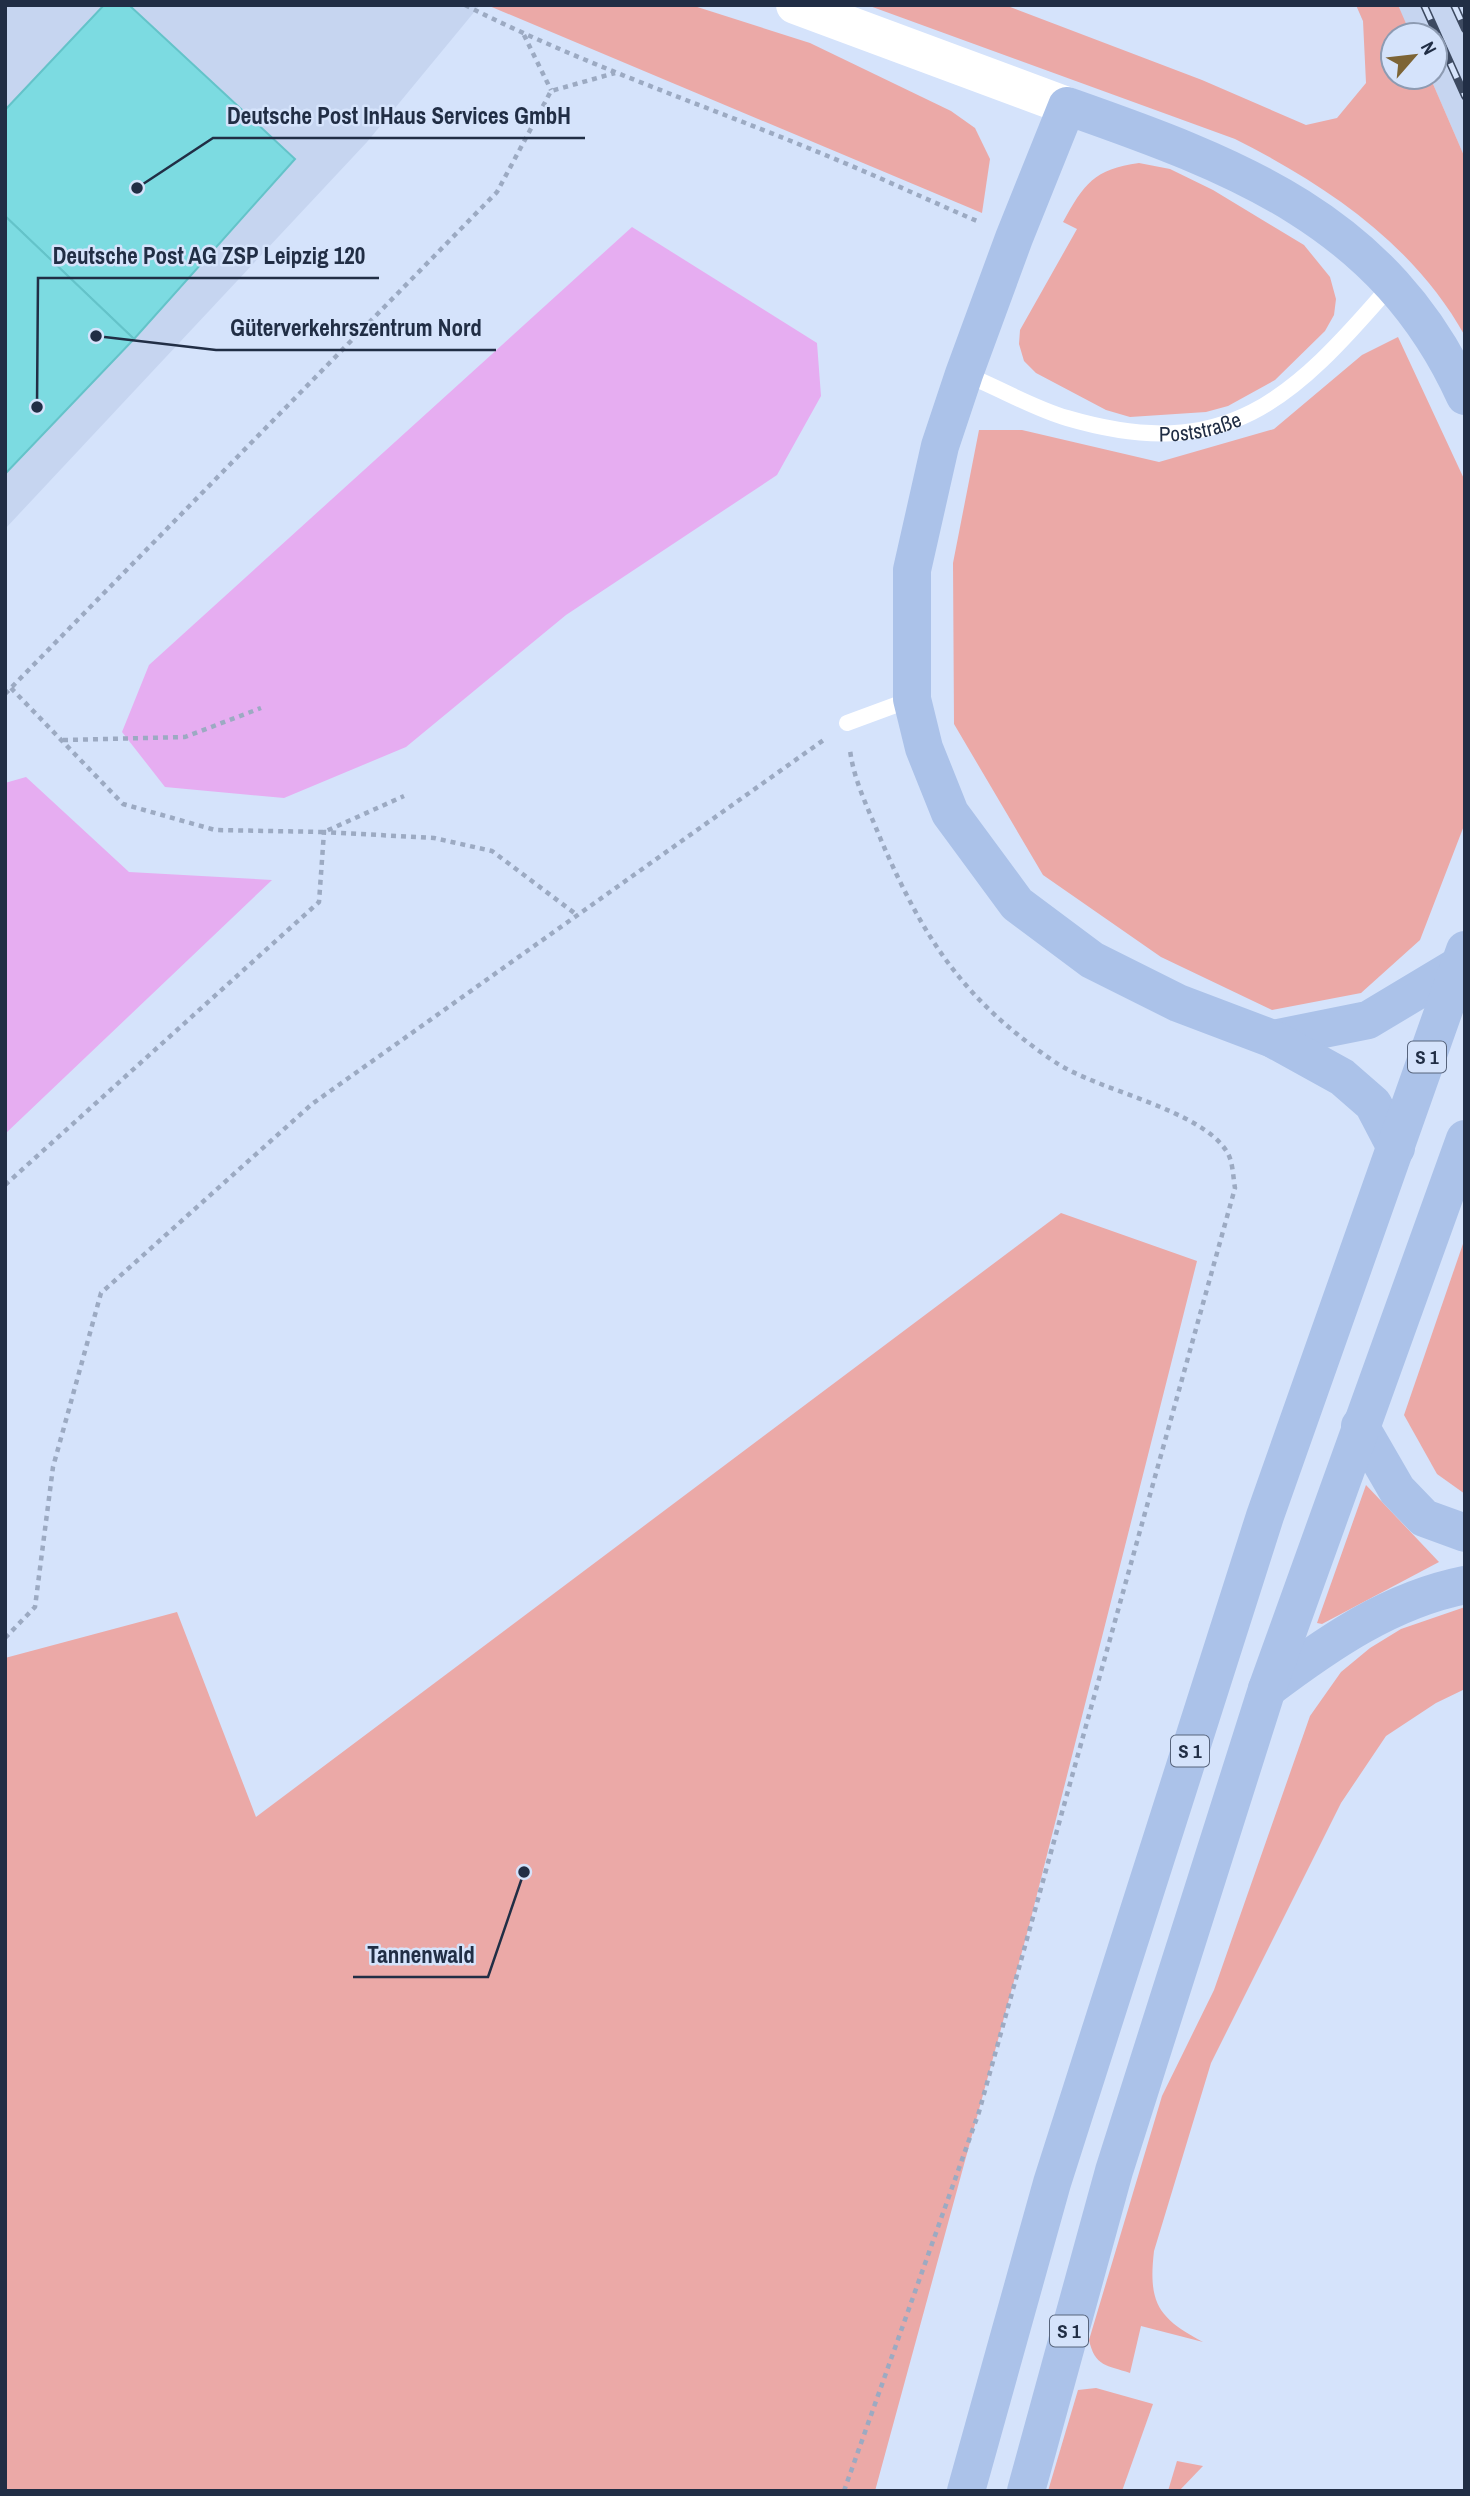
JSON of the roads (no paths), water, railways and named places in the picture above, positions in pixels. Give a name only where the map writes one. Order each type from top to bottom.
[{"type":"main road","points":[[1396,1148],[1373,1104],[1342,1077],[1273,1039],[1178,1003],[1092,960],[1017,904],[950,813],[924,748],[912,699],[912,570],[940,446],[964,374],[1014,238],[1067,106],[1164,140],[1240,172],[1347,238],[1392,284],[1428,332],[1465,396]]},
{"type":"main road","points":[[1273,1039],[1368,1020],[1462,958]]},
{"type":"main road","name":"S 1","points":[[966,2491],[1048,2197],[1265,1516],[1462,958]]},
{"type":"main road","name":"S 1","points":[[1026,2491],[1114,2171],[1267,1689],[1465,1139]]},
{"type":"main road","points":[[1360,1426],[1397,1490],[1424,1518],[1465,1533]]},
{"type":"main road","points":[[1267,1689],[1358,1626],[1419,1595],[1465,1585]]},
{"type":"street","points":[[795,5],[1067,106]]},
{"type":"lane","name":"Poststraße","points":[[964,374],[1064,417],[1134,434],[1177,435],[1208,430],[1274,401],[1296,385],[1358,324],[1392,284]]},
{"type":"lane","points":[[847,723],[912,699]]},
{"type":"railway","points":[[1424,5],[1465,96]]},
{"type":"railway","points":[[1454,5],[1465,29]]},
{"type":"place","name":"Deutsche Post InHaus Services GmbH","points":[[137,188]]},
{"type":"place","name":"Güterverkehrszentrum Nord","points":[[96,336]]},
{"type":"place","name":"Deutsche Post AG ZSP Leipzig 120","points":[[37,407]]},
{"type":"place","name":"Tannenwald","points":[[524,1872]]}]
